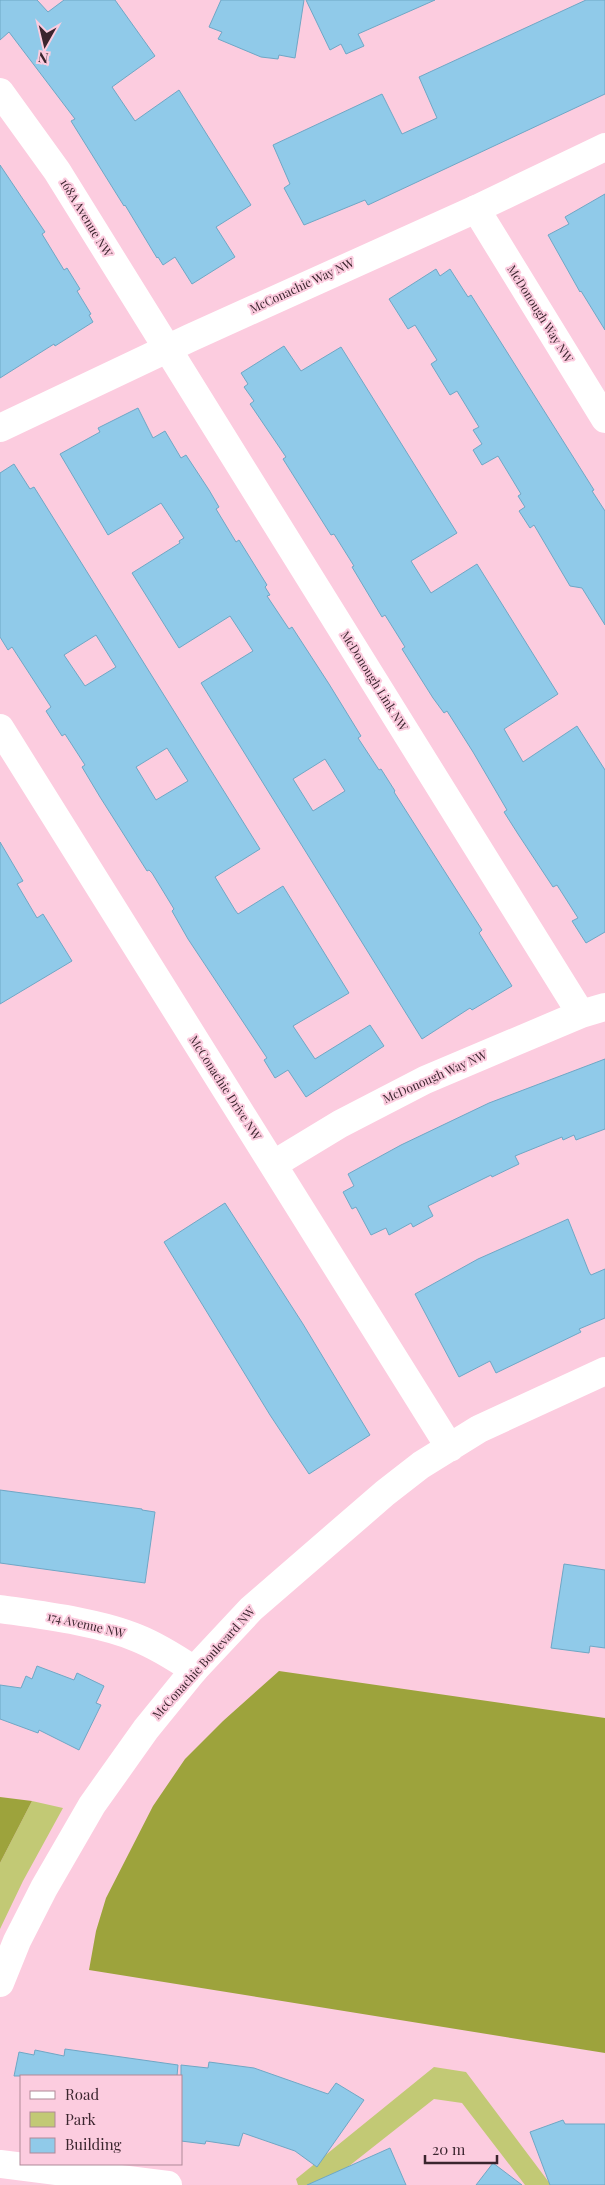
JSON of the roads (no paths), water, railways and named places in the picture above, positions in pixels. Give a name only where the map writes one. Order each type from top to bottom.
[{"type":"street","name":"168A Avenue NW","points":[[0,92],[57,171],[167,348]]},
{"type":"street","name":"McConachie Way NW","points":[[0,428],[320,277],[476,209],[605,146]]},
{"type":"street","name":"McDonough Way NW","points":[[476,209],[605,419]]},
{"type":"street","name":"McDonough Link NW","points":[[167,348],[593,1011]]},
{"type":"street","name":"McConachie Drive NW","points":[[0,728],[450,1448]]},
{"type":"street","name":"McDonough Way NW","points":[[274,1164],[340,1124],[425,1080],[593,1011]]},
{"type":"street","name":"McConachie Boulevard NW","points":[[0,1983],[17,1941],[44,1888],[92,1805],[146,1729],[194,1670],[251,1609],[385,1493],[421,1465],[479,1429],[605,1371]]},
{"type":"street","name":"174 Avenue NW","points":[[0,1609],[65,1619],[136,1637],[165,1651],[194,1670]]},
{"type":"street","points":[[0,2164],[168,2185]]}]
